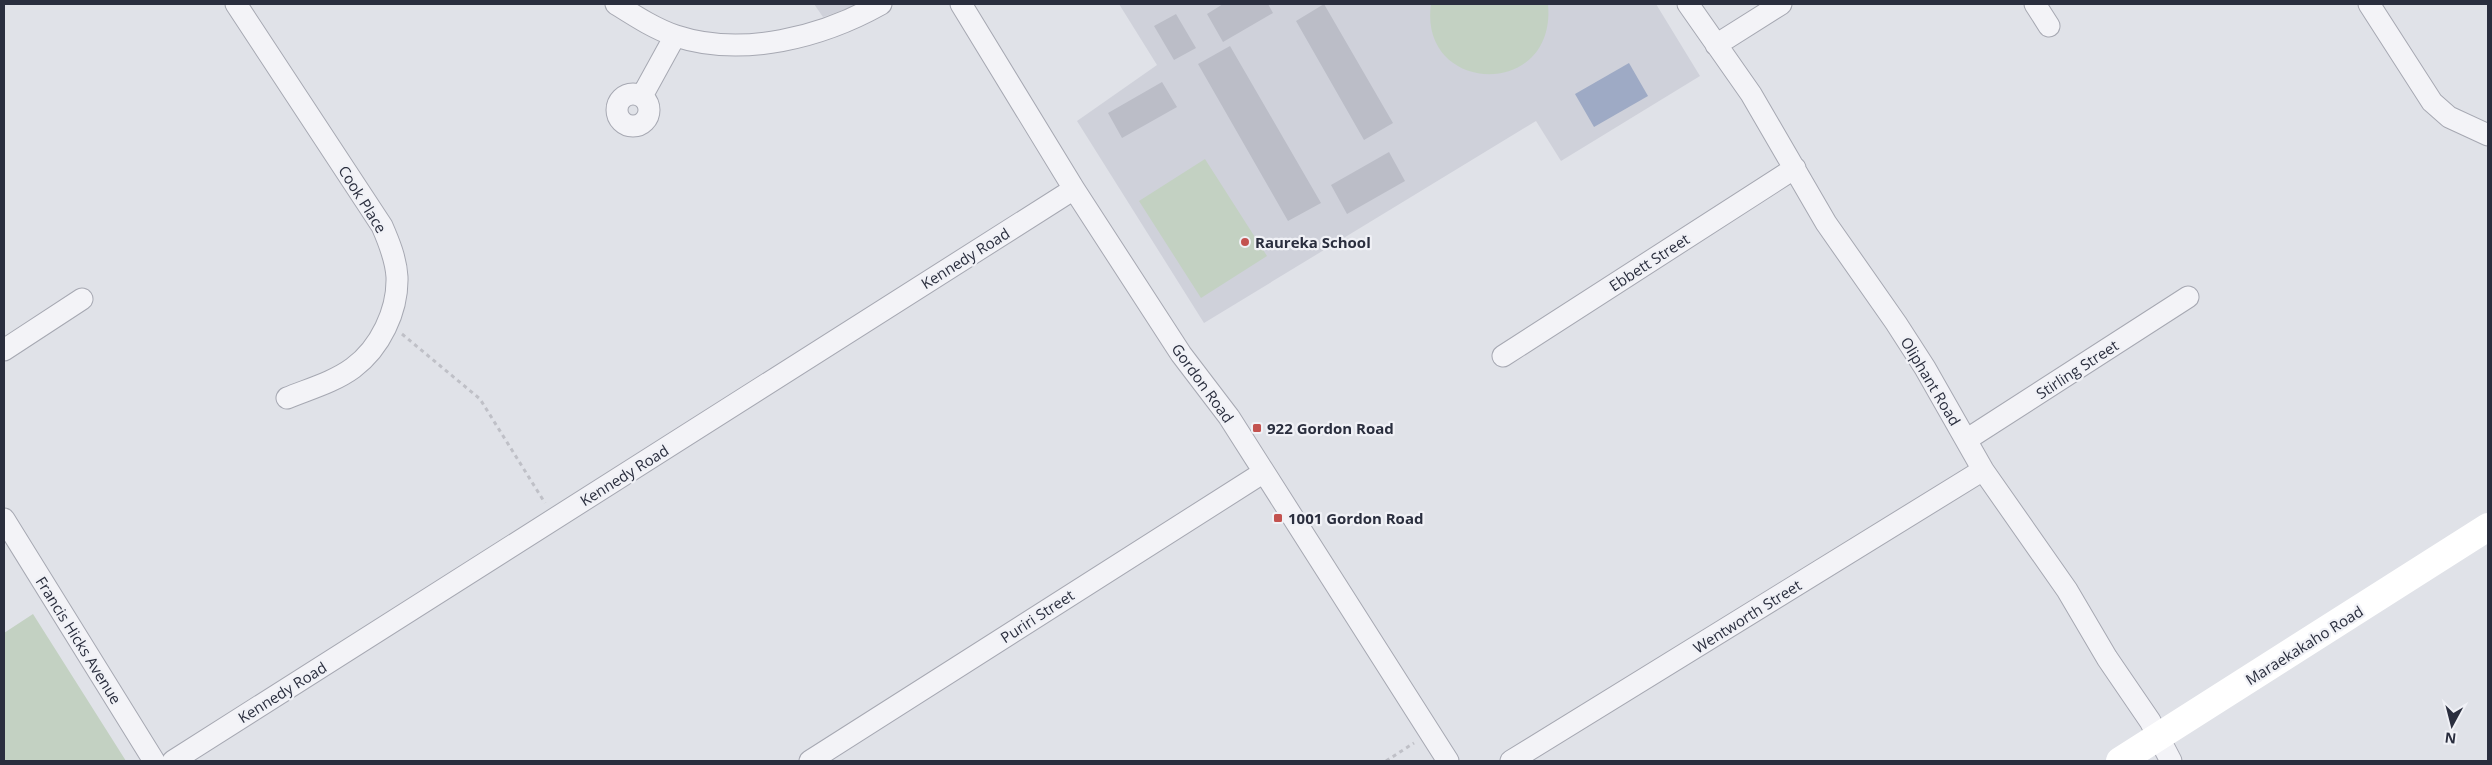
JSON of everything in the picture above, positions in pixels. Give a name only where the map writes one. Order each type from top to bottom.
[{"type":"main road","name":"Maraekakaho Road","points":[[2120,761],[2488,528]]},
{"type":"street","name":"Cook Place","points":[[236,4],[382,226],[394,258],[397,278],[392,310],[379,340],[354,367],[335,379],[287,398]]},
{"type":"street","points":[[616,4],[650,25],[675,36],[712,43],[742,45],[768,43],[822,30],[881,4]]},
{"type":"street","name":"Gordon Road","points":[[961,4],[1074,189],[1181,354],[1229,416],[1448,761]]},
{"type":"street","name":"Oliphant Road","points":[[1688,4],[1750,94],[1826,223],[1925,368],[1983,470],[2067,590],[2107,658],[2150,721],[2171,761]]},
{"type":"street","points":[[1716,45],[1781,4]]},
{"type":"street","points":[[2034,4],[2049,26]]},
{"type":"street","points":[[2369,4],[2432,102],[2449,117],[2488,135]]},
{"type":"street","points":[[642,96],[675,36]]},
{"type":"street","name":"Ebbett Street","points":[[1503,356],[1795,168]]},
{"type":"street","name":"Kennedy Road","points":[[173,761],[1074,189]]},
{"type":"street","name":"Stirling Street","points":[[1966,440],[2188,298]]},
{"type":"street","points":[[4,350],[82,300]]},
{"type":"street","name":"Wentworth Street","points":[[1512,761],[1983,470]]},
{"type":"street","name":"Puriri Street","points":[[810,761],[1264,472]]},
{"type":"street","name":"Francis Hicks Avenue","points":[[4,519],[154,761]]},
{"type":"path","points":[[387,325],[405,336],[480,399],[555,518]]},
{"type":"path","points":[[1386,761],[1430,733]]},
{"type":"shaded area","points":[[814,4],[861,4],[823,17]]},
{"type":"shaded area","name":"Raureka School","points":[[1119,4],[1656,4],[1700,76],[1561,161],[1536,121],[1204,323],[1077,121],[1157,65]]},
{"type":"green space","points":[[1431,4],[1548,4],[1545,35],[1532,57],[1512,70],[1488,74],[1465,69],[1445,56],[1433,34]]},
{"type":"green space","points":[[1205,159],[1267,256],[1201,298],[1139,201]]},
{"type":"green space","points":[[33,614],[126,761],[4,761],[4,633]]},
{"type":"water","points":[[1629,63],[1648,96],[1594,127],[1575,94]]},
{"type":"building","points":[[1223,4],[1268,4],[1273,13],[1223,42],[1207,14]]},
{"type":"building","points":[[1324,4],[1393,123],[1364,140],[1296,21]]},
{"type":"building","points":[[1176,14],[1196,48],[1174,60],[1154,26]]},
{"type":"building","points":[[1230,46],[1321,203],[1288,221],[1198,64]]},
{"type":"building","points":[[1162,82],[1177,107],[1122,138],[1108,113]]},
{"type":"building","points":[[1389,152],[1405,181],[1347,214],[1331,185]]},
{"type":"place","name":"Raureka School","points":[[1245,242]]},
{"type":"place","name":"922 Gordon Road","points":[[1257,428]]},
{"type":"place","name":"1001 Gordon Road","points":[[1278,518]]}]
